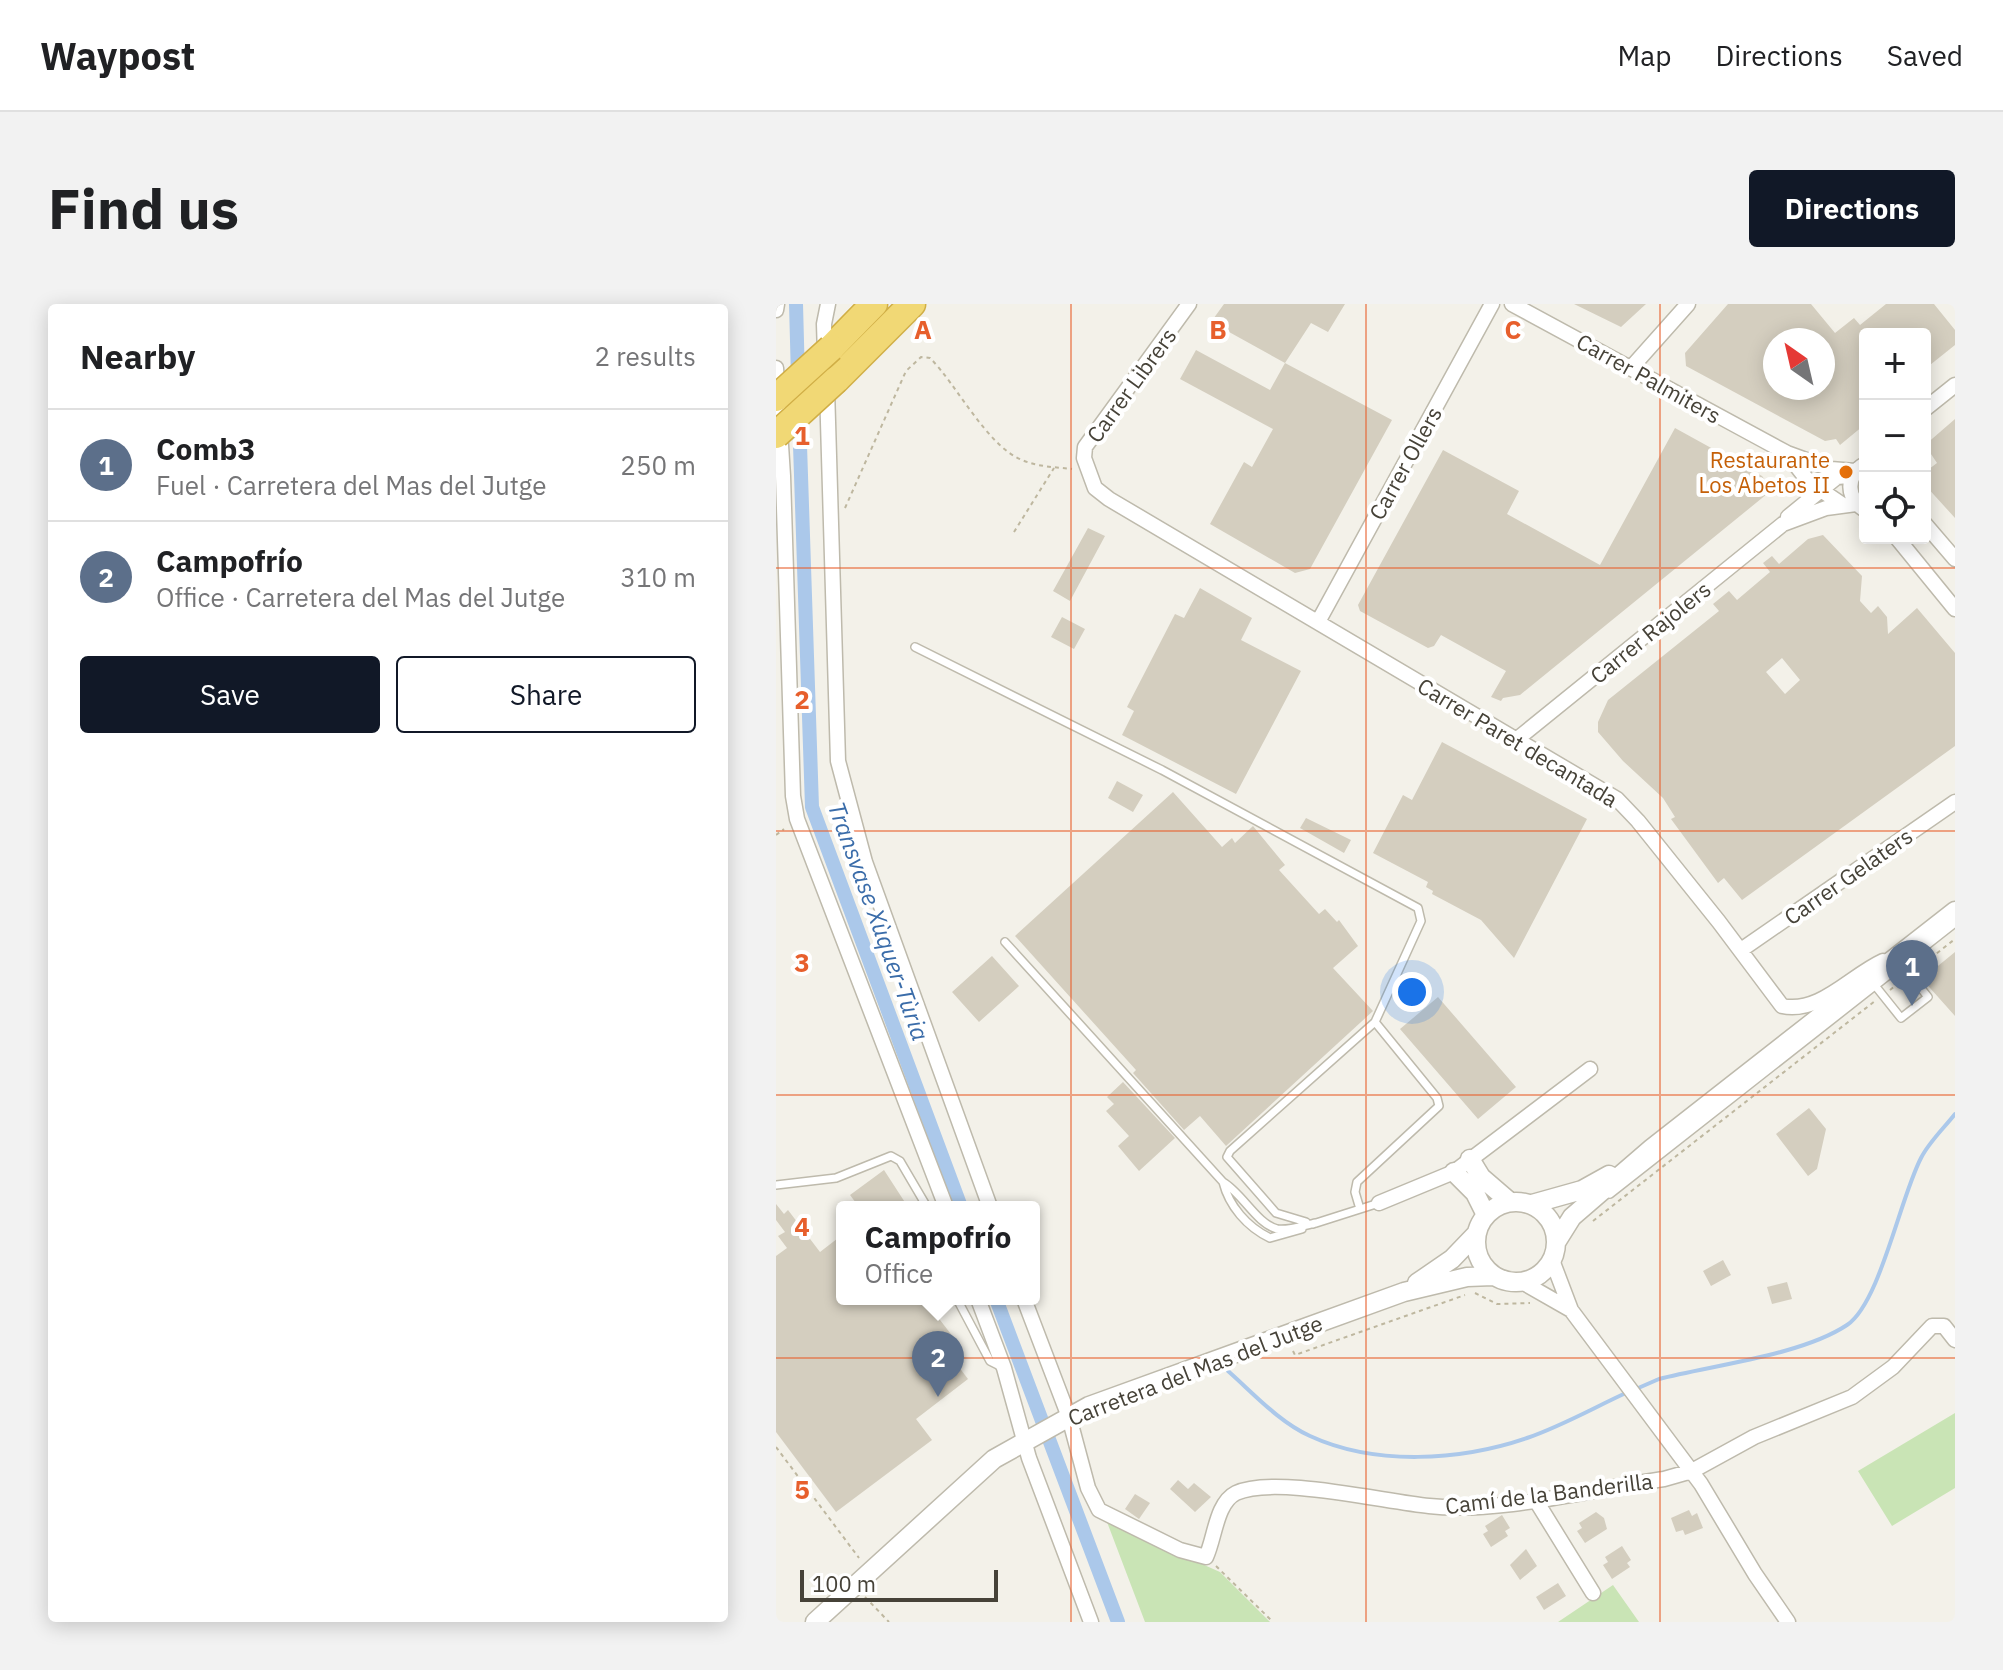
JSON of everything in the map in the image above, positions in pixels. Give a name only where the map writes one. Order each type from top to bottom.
[{"type":"highway","points":[[776,398],[874,304]]},
{"type":"highway","points":[[776,435],[912,304]]},
{"type":"street","points":[[776,310],[777,304]]},
{"type":"street","points":[[828,304],[824,324],[838,761],[849,809],[988,1201]]},
{"type":"street","name":"Carrer Librers","points":[[1087,470],[1085,447],[1189,304]]},
{"type":"street","name":"Carrer Ollers","points":[[1318,622],[1492,304]]},
{"type":"street","name":"Carrer Palmiters","points":[[1512,304],[1787,453],[1831,469],[1859,466]]},
{"type":"street","points":[[1631,368],[1688,304]]},
{"type":"street","points":[[776,368],[795,808],[944,1201]]},
{"type":"street","points":[[1931,404],[1955,385]]},
{"type":"street","name":"Carrer Palmiters","points":[[1787,453],[1800,472],[1820,490],[1855,506]]},
{"type":"street","name":"Carrer Rajolers","points":[[1516,740],[1783,524],[1820,490],[1859,466]]},
{"type":"street","points":[[1855,506],[1850,490],[1859,468]]},
{"type":"street","name":"Carrer Paret decantada","points":[[1087,470],[1095,488],[1109,499],[1617,799],[1741,950],[1773,998],[1782,1006],[1794,1009],[1809,1007],[1863,970],[1902,960]]},
{"type":"street","points":[[1799,507],[1800,472]]},
{"type":"street","name":"Carrer Rajolers","points":[[1783,524],[1803,515],[1855,506]]},
{"type":"street","points":[[1931,531],[1955,559]]},
{"type":"street","points":[[1902,544],[1955,609]]},
{"type":"street","name":"Carrer Gelaters","points":[[1741,950],[1955,802]]},
{"type":"street","points":[[1522,1282],[1543,1273],[1572,1217],[1652,1148],[1902,960],[1955,911]]},
{"type":"street","points":[[1379,1203],[1454,1172],[1590,1069]]},
{"type":"street","points":[[1571,1310],[1522,1282],[1493,1276],[1477,1252],[1477,1233],[1486,1215],[1510,1202],[1532,1204],[1582,1190],[1652,1148]]},
{"type":"street","points":[[1470,1159],[1481,1177],[1510,1202]]},
{"type":"street","points":[[1454,1172],[1466,1181],[1486,1215]]},
{"type":"street","points":[[1532,1204],[1550,1219],[1557,1241]]},
{"type":"street","name":"Carretera del Mas del Jutge","points":[[1404,1292],[1452,1259],[1477,1233]]},
{"type":"street","points":[[1552,1260],[1571,1310],[1692,1471],[1788,1622]]},
{"type":"street","name":"Carretera del Mas del Jutge","points":[[815,1622],[994,1459],[1065,1419],[1130,1390],[1404,1292],[1467,1277],[1493,1276]]},
{"type":"street","points":[[980,1305],[1091,1622]]},
{"type":"street","points":[[1026,1305],[1088,1488],[1099,1510],[1180,1550],[1206,1557]]},
{"type":"street","name":"Camí de la Banderilla","points":[[1206,1557],[1226,1501],[1240,1491],[1300,1489],[1433,1507],[1535,1499],[1664,1479],[1692,1471],[1754,1437],[1852,1397],[1893,1367],[1932,1326],[1944,1326],[1955,1340]]},
{"type":"street","points":[[1535,1499],[1593,1593]]},
{"type":"lane","points":[[915,647],[1412,901],[1418,908],[1421,921],[1375,1022],[1230,1151],[1227,1157],[1276,1213],[1290,1220],[1316,1223]]},
{"type":"lane","points":[[1590,1202],[1604,1198],[1625,1185],[1877,988],[1902,960],[1955,923]]},
{"type":"lane","points":[[1005,942],[1223,1182],[1235,1189],[1268,1224],[1279,1229],[1316,1223]]},
{"type":"lane","points":[[1877,988],[1901,1018],[1928,997],[1902,960]]},
{"type":"lane","points":[[1360,1209],[1355,1192],[1357,1182],[1439,1106],[1437,1098],[1375,1022]]},
{"type":"lane","points":[[776,1185],[836,1178],[884,1156],[891,1156],[906,1170],[924,1201]]},
{"type":"lane","points":[[1223,1182],[1228,1201],[1257,1232],[1270,1238],[1379,1203]]},
{"type":"lane","points":[[960,1305],[990,1361],[1004,1368]]},
{"type":"path","points":[[831,523],[845,508],[857,487],[906,371],[921,357],[930,358],[943,370],[994,438],[1019,459],[1087,470]]},
{"type":"path","points":[[1014,532],[1055,467]]},
{"type":"path","points":[[776,1447],[871,1572]]},
{"type":"path","points":[[1206,1557],[1273,1622]]},
{"type":"path","points":[[855,1586],[889,1622]]},
{"type":"green space","points":[[1955,1413],[1955,1488],[1892,1526],[1858,1471]]},
{"type":"green space","points":[[1107,1522],[1220,1572],[1270,1622],[1145,1622]]},
{"type":"green space","points":[[1613,1585],[1639,1622],[1558,1622]]},
{"type":"building","points":[[1224,304],[1345,304],[1328,332],[1311,323],[1285,363],[1211,322]]},
{"type":"building","points":[[1574,304],[1646,304],[1621,327]]},
{"type":"building","points":[[1728,304],[1811,304],[1831,328],[1763,328],[1763,400],[1835,400],[1835,333],[1854,318],[1860,325],[1886,304],[1934,304],[1955,330],[1955,345],[1931,364],[1931,328],[1859,328],[1859,429],[1840,445],[1836,439],[1825,441],[1686,366],[1685,353]]},
{"type":"building","points":[[1196,350],[1270,390],[1285,363],[1392,420],[1310,569],[1295,573],[1210,524],[1244,462],[1252,467],[1273,429],[1180,379]]},
{"type":"building","points":[[1955,419],[1955,518],[1931,492],[1931,468],[1937,463],[1931,454],[1931,440]]},
{"type":"building","points":[[1675,428],[1762,476],[1769,485],[1767,494],[1520,695],[1501,701],[1491,697],[1506,671],[1441,635],[1434,646],[1428,648],[1360,611],[1358,605],[1443,450],[1519,491],[1507,514],[1600,565]]},
{"type":"building","points":[[1088,528],[1105,536],[1070,601],[1053,591]]},
{"type":"building","points":[[1823,535],[1862,576],[1860,601],[1871,613],[1878,606],[1887,617],[1888,634],[1917,608],[1955,653],[1955,746],[1742,900],[1724,878],[1718,883],[1671,819],[1675,817],[1663,798],[1623,761],[1598,732],[1598,722],[1608,700],[1719,611],[1713,604],[1729,591],[1737,600],[1770,572],[1763,563],[1772,556],[1779,564],[1808,539]],"holes":[[[1782,658],[1800,680],[1785,694],[1766,672]]]},
{"type":"building","points":[[1200,588],[1252,618],[1241,640],[1301,671],[1236,794],[1122,735],[1134,711],[1127,707],[1175,614],[1184,618]]},
{"type":"building","points":[[1062,617],[1085,629],[1074,649],[1051,637]]},
{"type":"building","points":[[1442,742],[1587,819],[1514,958],[1481,920],[1432,894],[1433,891],[1426,887],[1428,882],[1373,853],[1403,795],[1412,800]]},
{"type":"building","points":[[1117,781],[1143,795],[1133,812],[1108,798]]},
{"type":"building","points":[[1173,792],[1222,847],[1232,838],[1235,843],[1253,826],[1285,865],[1279,870],[1319,914],[1325,909],[1337,922],[1339,920],[1358,946],[1333,968],[1373,1011],[1226,1146],[1200,1116],[1184,1130],[1133,1073],[1136,1070],[1015,936]]},
{"type":"building","points":[[1306,818],[1351,840],[1344,853],[1300,828]]},
{"type":"building","points":[[1955,952],[1955,1016],[1922,979]]},
{"type":"building","points":[[992,956],[1019,986],[979,1022],[952,992]]},
{"type":"building","points":[[1438,997],[1516,1087],[1478,1119],[1400,1029]]},
{"type":"building","points":[[1123,1082],[1175,1138],[1139,1171],[1118,1146],[1129,1136],[1106,1111],[1114,1104],[1107,1097]]},
{"type":"building","points":[[1809,1108],[1826,1129],[1817,1169],[1808,1176],[1776,1134]]},
{"type":"building","points":[[884,1170],[904,1201],[854,1201],[850,1195]]},
{"type":"building","points":[[776,1204],[784,1214],[788,1210],[820,1252],[836,1240],[836,1305],[929,1305],[960,1346],[949,1354],[968,1379],[916,1419],[932,1440],[836,1512],[776,1432],[776,1256],[787,1248],[778,1236],[785,1232],[776,1220]]},
{"type":"building","points":[[1723,1260],[1731,1275],[1711,1286],[1703,1271]]},
{"type":"building","points":[[1787,1282],[1792,1299],[1772,1304],[1767,1287]]},
{"type":"building","points":[[1178,1480],[1188,1489],[1194,1483],[1211,1497],[1195,1512],[1170,1489]]},
{"type":"building","points":[[1135,1494],[1150,1503],[1139,1519],[1125,1509]]},
{"type":"building","points":[[1689,1510],[1692,1516],[1697,1513],[1703,1528],[1685,1535],[1683,1530],[1676,1532],[1671,1518]]},
{"type":"building","points":[[1596,1512],[1604,1518],[1607,1529],[1585,1543],[1577,1531],[1582,1528],[1579,1523]]},
{"type":"building","points":[[1502,1515],[1510,1528],[1505,1531],[1508,1536],[1491,1547],[1483,1534],[1488,1531],[1485,1526]]},
{"type":"building","points":[[1622,1546],[1631,1560],[1627,1563],[1630,1567],[1612,1579],[1603,1565],[1608,1562],[1605,1557]]},
{"type":"building","points":[[1526,1549],[1537,1566],[1520,1580],[1510,1565]]},
{"type":"building","points":[[1558,1583],[1566,1596],[1544,1610],[1536,1597]]},
{"type":"waterway","name":"Transvase Xùquer-Tùria","points":[[796,304],[798,378]]},
{"type":"waterway","name":"Transvase Xùquer-Tùria","points":[[799,415],[812,807],[959,1201]]},
{"type":"waterway","points":[[1636,1389],[1659,1379],[1782,1352],[1847,1325],[1870,1295],[1921,1158],[1955,1114]]},
{"type":"waterway","name":"Transvase Xùquer-Tùria","points":[[998,1305],[1118,1622]]},
{"type":"waterway","points":[[1228,1371],[1288,1423],[1310,1436],[1335,1446],[1390,1456],[1446,1455],[1501,1446],[1553,1428],[1628,1392]]},
{"type":"place","name":"Restaurante Los Abetos II","points":[[1846,472]]},
{"type":"place","name":"Comb3","points":[[1912,1006]]},
{"type":"place","name":"Campofrío","points":[[938,1397]]}]
